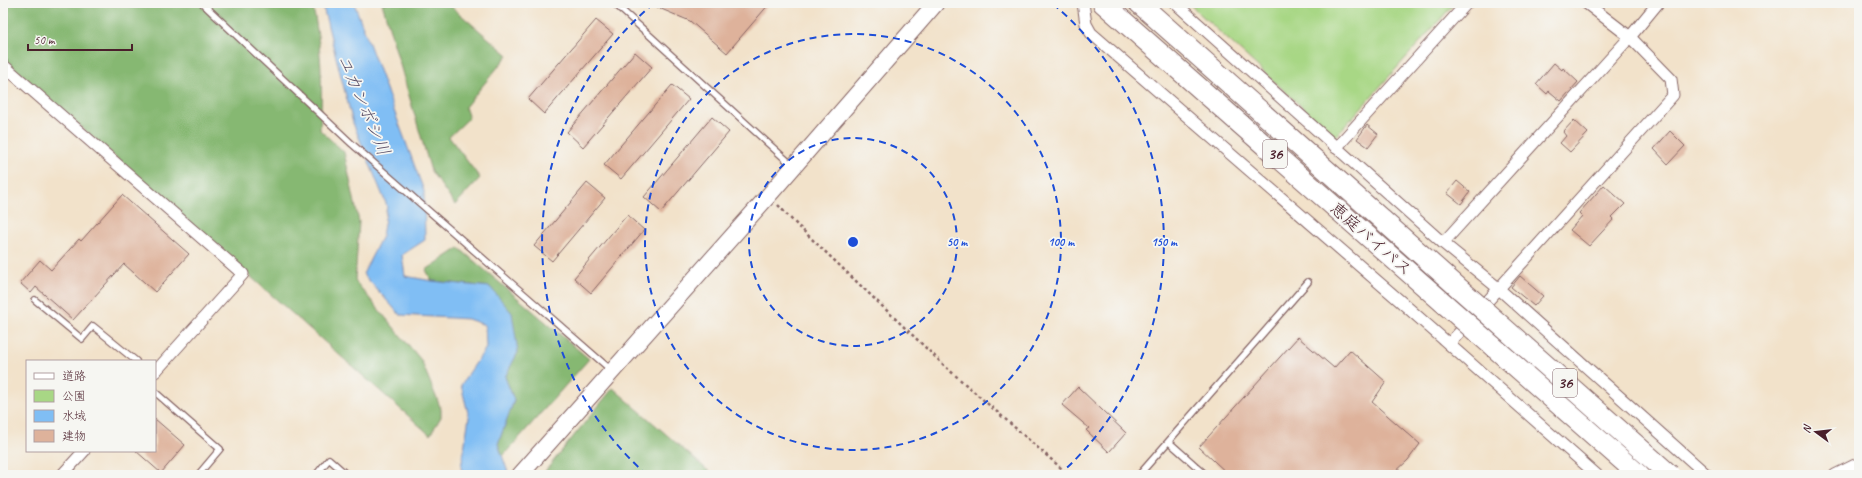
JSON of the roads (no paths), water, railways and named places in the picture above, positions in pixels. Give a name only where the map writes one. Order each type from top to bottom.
[{"type":"highway","name":"恵庭バイパス","points":[[1103,3],[1639,475]]},
{"type":"highway","name":"恵庭バイパス","points":[[1139,3],[1670,475]]},
{"type":"street","points":[[522,472],[769,195],[936,3]]},
{"type":"street","points":[[1083,3],[1086,24],[1091,33],[1449,344],[1597,475]]},
{"type":"street","points":[[1175,3],[1443,243],[1498,288],[1707,475]]},
{"type":"street","points":[[1336,148],[1467,3]]},
{"type":"street","points":[[1449,344],[1673,95],[1671,79],[1630,37],[1586,3]]},
{"type":"street","points":[[1443,243],[1630,37],[1658,3]]},
{"type":"street","points":[[3,66],[243,274],[156,371]]},
{"type":"street","points":[[62,475],[83,452]]},
{"type":"street","points":[[1835,475],[1859,464]]},
{"type":"lane","points":[[202,3],[352,144],[612,371]]},
{"type":"lane","points":[[614,3],[793,166]]},
{"type":"lane","points":[[1139,475],[1308,282]]},
{"type":"lane","points":[[35,300],[82,339],[93,326],[135,360]]},
{"type":"lane","points":[[156,393],[220,449],[198,475]]},
{"type":"lane","points":[[1169,442],[1206,475]]},
{"type":"lane","points":[[316,475],[329,459],[348,475]]},
{"type":"water","name":"ユカンボシ川","points":[[322,3],[354,3],[424,191],[425,240],[402,255],[405,276],[432,281],[490,287],[512,313],[518,352],[505,377],[514,400],[498,444],[509,475],[463,475],[461,468],[469,417],[461,385],[486,348],[485,325],[468,319],[400,315],[363,274],[382,236],[387,206],[353,123]]}]
